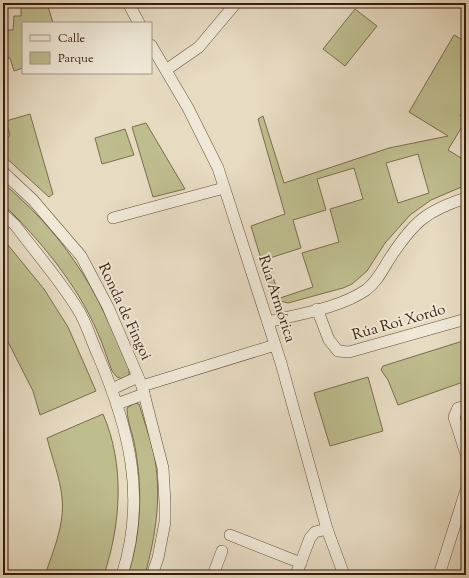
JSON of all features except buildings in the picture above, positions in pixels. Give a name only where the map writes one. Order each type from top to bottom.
[{"type":"street","points":[[128,3],[138,22]]},
{"type":"street","points":[[166,70],[199,46],[236,3]]},
{"type":"street","name":"Rúa Armórica","points":[[152,47],[188,108],[218,168],[275,345],[327,529],[344,575]]},
{"type":"street","name":"Ronda de Fingoi","points":[[3,172],[34,200],[80,256],[108,307],[142,386],[163,468],[166,503],[165,522],[152,575]]},
{"type":"street","points":[[114,218],[224,188]]},
{"type":"street","points":[[268,322],[346,301],[367,289],[378,278],[407,232],[427,214],[466,198]]},
{"type":"street","points":[[3,214],[16,225],[78,309],[118,404],[126,437],[134,482],[130,550],[122,575]]},
{"type":"street","name":"Rúa Roi Xordo","points":[[317,309],[329,340],[338,351],[349,352],[466,319]]},
{"type":"street","points":[[118,404],[142,386],[275,345]]},
{"type":"street","name":"Ronda de Fingoi","points":[[112,388],[142,386]]},
{"type":"street","points":[[466,406],[458,408],[454,417],[466,454]]},
{"type":"street","points":[[439,575],[466,490]]},
{"type":"street","points":[[296,575],[310,538],[315,532],[327,529]]},
{"type":"street","points":[[230,535],[301,563]]},
{"type":"street","points":[[213,575],[222,551]]},
{"type":"green space","points":[[47,3],[53,22],[22,22],[22,68],[14,71],[10,58],[3,58],[3,30],[13,30],[14,16],[21,16],[21,6]]},
{"type":"green space","points":[[355,9],[377,26],[345,66],[323,49]]},
{"type":"green space","points":[[454,35],[466,42],[466,106],[460,116],[466,120],[448,150],[466,161],[466,185],[431,200],[410,215],[385,243],[367,271],[352,284],[343,288],[288,303],[276,300],[271,292],[251,226],[285,214],[258,119],[263,116],[284,183],[389,148],[448,136],[409,112]],"holes":[[[418,154],[429,193],[398,203],[386,163]],[[354,168],[363,199],[330,209],[339,242],[302,253],[313,287],[280,298],[267,259],[301,248],[293,220],[326,210],[317,179]]]},
{"type":"green space","points":[[30,114],[53,194],[49,197],[3,155],[3,144],[10,135],[6,121]]},
{"type":"green space","points":[[146,123],[185,189],[153,197],[132,127]]},
{"type":"green space","points":[[125,129],[134,155],[102,164],[95,138]]},
{"type":"green space","points":[[3,183],[51,230],[91,287],[105,314],[129,368],[129,375],[123,379],[117,377],[112,371],[99,336],[88,313],[68,279],[30,232],[3,204]]},
{"type":"green space","points":[[3,239],[44,289],[68,327],[96,391],[40,415],[33,391],[3,332]]},
{"type":"green space","points":[[466,340],[466,381],[398,405],[388,380],[381,370],[383,366]]},
{"type":"green space","points":[[368,377],[383,431],[330,446],[314,393]]},
{"type":"green space","points":[[135,403],[139,404],[154,454],[158,485],[155,530],[145,575],[128,575],[136,544],[140,496],[138,463],[127,408]]},
{"type":"green space","points":[[103,414],[115,453],[118,494],[114,535],[104,575],[45,575],[58,537],[62,518],[60,483],[47,438]]}]
